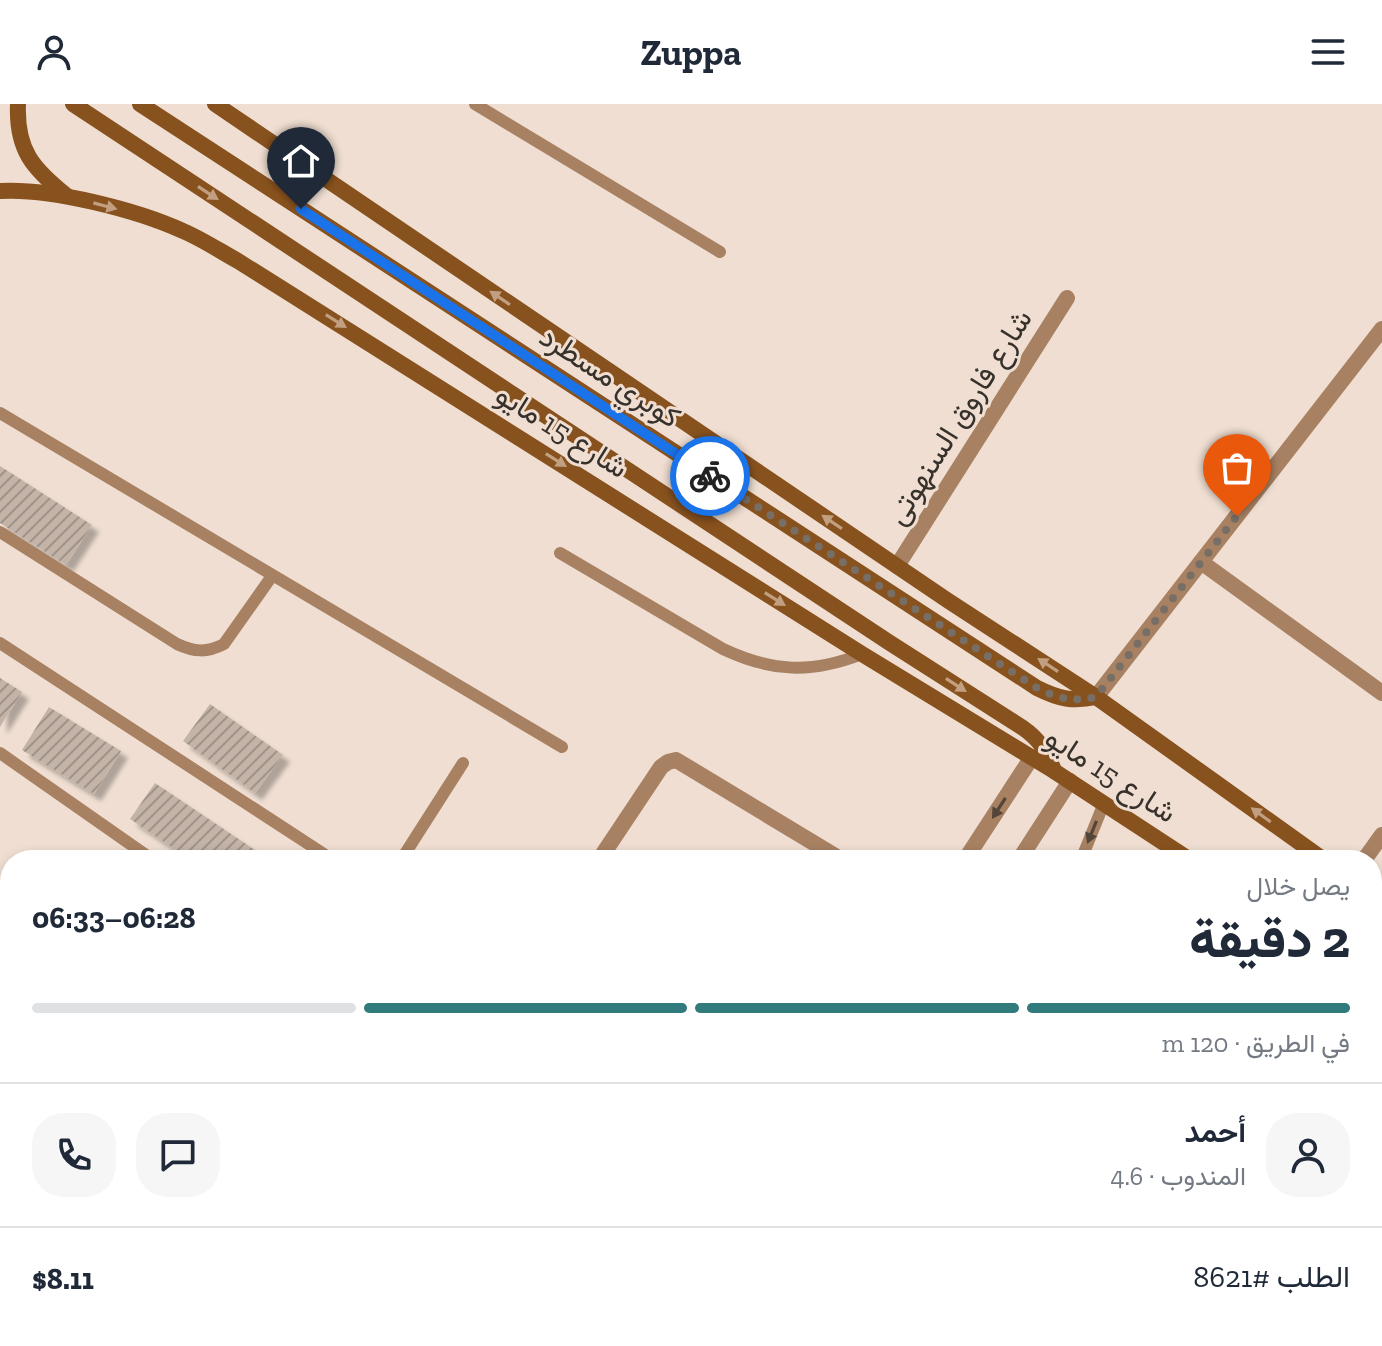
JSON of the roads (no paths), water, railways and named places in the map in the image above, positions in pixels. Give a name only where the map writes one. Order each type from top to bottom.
[{"type":"main road","points":[[18,104],[17,124],[25,153],[43,177],[68,196]]},
{"type":"main road","points":[[73,104],[1033,735],[1050,757],[1054,771]]},
{"type":"main road","name":"كوبري مسطرد","points":[[140,104],[1050,695],[1079,701],[1096,697]]},
{"type":"main road","name":"شارع 15 مايو","points":[[215,104],[897,566],[1096,697],[1310,850]]},
{"type":"main road","name":"شارع 15 مايو","points":[[0,191],[68,196],[130,212],[182,230],[238,261],[862,654],[1032,757],[1175,850]]},
{"type":"street","name":"شارع فاروق السنهوتى","points":[[897,566],[1067,298]]},
{"type":"street","points":[[1096,697],[1382,329]]},
{"type":"street","points":[[1201,562],[1382,693]]},
{"type":"street","points":[[972,850],[1032,757]]},
{"type":"street","points":[[606,850],[661,767],[676,760],[826,850]]},
{"type":"street","points":[[1025,850],[1070,781]]},
{"type":"lane","points":[[475,104],[720,252]]},
{"type":"lane","points":[[0,413],[562,747]]},
{"type":"lane","points":[[0,532],[177,644],[196,651],[215,649],[224,644],[272,576]]},
{"type":"lane","points":[[560,553],[743,658],[776,667],[810,668],[862,654]]},
{"type":"lane","points":[[0,643],[318,850]]},
{"type":"lane","points":[[0,753],[139,850]]},
{"type":"lane","points":[[407,850],[463,763]]},
{"type":"lane","points":[[1085,850],[1104,803]]}]
